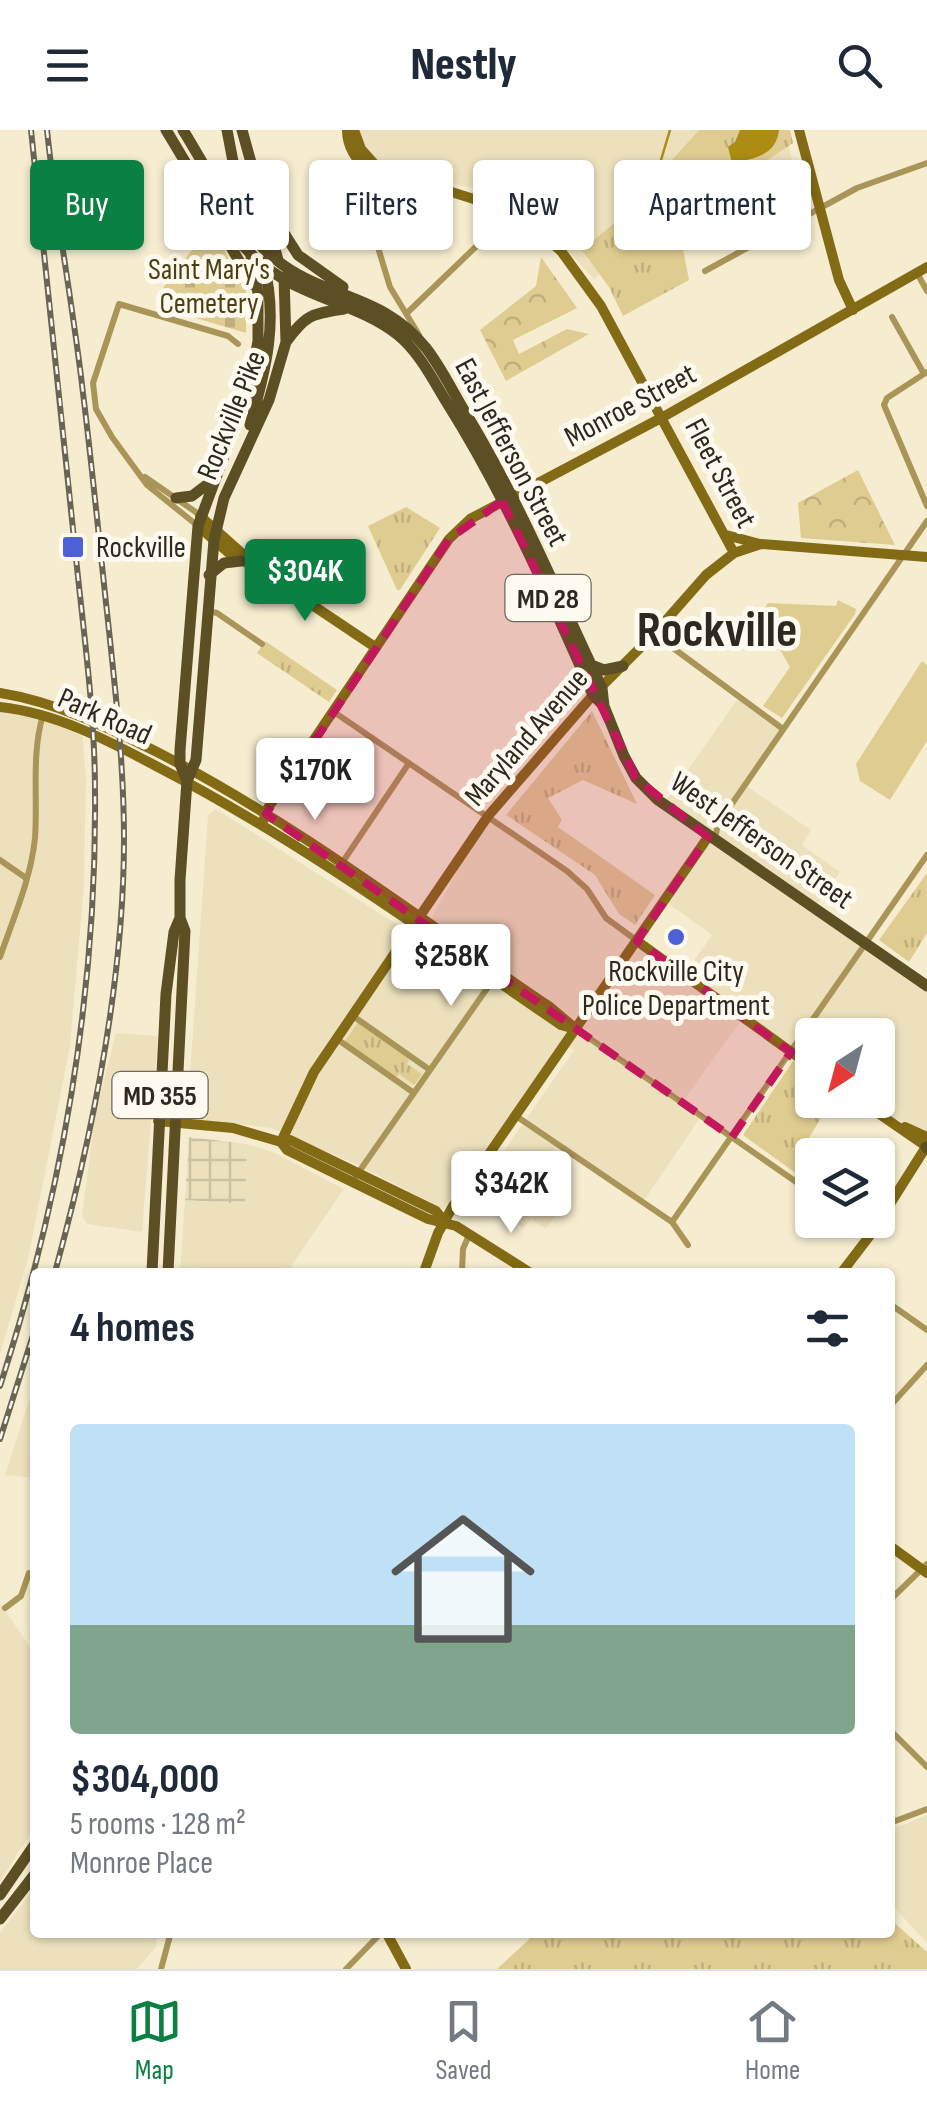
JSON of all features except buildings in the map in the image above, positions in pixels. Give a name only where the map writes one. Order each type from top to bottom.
[{"type":"main road","name":"MD 28","points":[[166,130],[184,160]]},
{"type":"main road","name":"MD 28","points":[[183,130],[202,160]]},
{"type":"main road","name":"Rockville Pike","points":[[227,130],[234,160]]},
{"type":"main road","name":"Rockville Pike","points":[[242,130],[251,160]]},
{"type":"main road","points":[[289,242],[310,266],[377,306]]},
{"type":"main road","points":[[235,250],[258,293]]},
{"type":"main road","points":[[240,458],[270,350],[268,282],[257,250]]},
{"type":"main road","points":[[267,250],[285,280]]},
{"type":"main road","name":"MD 28","points":[[268,250],[298,275],[377,306],[427,349]]},
{"type":"main road","name":"Rockville Pike","points":[[190,776],[215,534],[240,458],[268,400],[286,342],[285,280],[276,250]]},
{"type":"main road","name":"MD 28","points":[[250,251],[285,280],[348,308]]},
{"type":"main road","name":"Rockville Pike","points":[[180,764],[199,521],[256,362],[258,293],[250,251]]},
{"type":"main road","points":[[286,342],[309,316],[348,308]]},
{"type":"main road","name":"East Jefferson Street","points":[[348,308],[400,336],[422,362],[507,498],[591,665],[598,692]]},
{"type":"main road","name":"East Jefferson Street","points":[[427,349],[488,448],[507,498],[598,692]]},
{"type":"main road","points":[[176,498],[192,496],[216,477]]},
{"type":"main road","points":[[210,575],[224,563],[241,561]]},
{"type":"main road","points":[[591,665],[604,670],[623,666]]},
{"type":"main road","name":"West Jefferson Street","points":[[598,692],[636,778],[658,800],[927,986]]},
{"type":"main road","name":"MD 355","points":[[152,1268],[166,994],[174,932],[180,918],[190,776],[180,764]]},
{"type":"main road","name":"MD 355","points":[[168,1268],[185,930],[180,918]]},
{"type":"main road","points":[[0,1895],[30,1851]]},
{"type":"main road","points":[[0,1919],[30,1880]]},
{"type":"street","points":[[350,130],[367,160]]},
{"type":"street","points":[[799,130],[839,280],[853,310]]},
{"type":"street","points":[[705,272],[857,188],[927,163]]},
{"type":"street","points":[[406,314],[473,249]]},
{"type":"street","points":[[379,250],[390,287],[427,349]]},
{"type":"street","name":"Fleet Street","points":[[558,250],[578,272],[663,417],[734,553]]},
{"type":"street","points":[[922,270],[927,291]]},
{"type":"street","name":"Monroe Street","points":[[264,819],[449,538],[470,519],[663,417],[922,270]]},
{"type":"street","points":[[199,521],[157,494],[112,437],[94,399],[93,383],[119,304],[228,336],[238,344]]},
{"type":"street","points":[[892,317],[925,373],[887,398],[884,405],[927,506]]},
{"type":"street","points":[[144,476],[176,498],[257,568],[375,647]]},
{"type":"street","points":[[426,1268],[444,1221],[927,521]]},
{"type":"street","points":[[215,534],[241,561],[257,568]]},
{"type":"street","points":[[726,535],[761,544]]},
{"type":"street","name":"Maryland Avenue","points":[[281,1142],[308,1082],[488,816],[706,576],[734,553],[761,544],[927,557]]},
{"type":"street","points":[[207,611],[217,613],[262,644]]},
{"type":"street","points":[[654,634],[784,729]]},
{"type":"street","name":"Park Road","points":[[0,693],[98,723],[180,764]]},
{"type":"street","name":"Park Road","points":[[0,706],[45,709],[82,730],[190,776],[339,869],[561,1025],[576,1029]]},
{"type":"street","points":[[0,958],[34,840],[36,748],[45,709]]},
{"type":"street","points":[[334,712],[580,881],[606,918],[795,1055]]},
{"type":"street","points":[[339,869],[409,763]]},
{"type":"street","points":[[709,838],[718,824]]},
{"type":"street","points":[[672,1222],[927,855]]},
{"type":"street","points":[[0,860],[26,878]]},
{"type":"street","points":[[355,1178],[496,976]]},
{"type":"street","points":[[353,1016],[430,1070]]},
{"type":"street","points":[[576,1029],[795,1181]]},
{"type":"street","points":[[337,1039],[414,1093]]},
{"type":"street","points":[[516,1116],[672,1222],[688,1245]]},
{"type":"street","points":[[885,1118],[927,1147],[895,1197]]},
{"type":"street","points":[[886,1118],[927,1138]]},
{"type":"street","points":[[158,1120],[233,1128],[281,1142],[288,1150],[436,1211],[444,1221],[524,1268]]},
{"type":"street","points":[[462,1268],[463,1249],[470,1235]]},
{"type":"street","points":[[470,1235],[512,1268]]},
{"type":"street","points":[[847,1268],[868,1238]]},
{"type":"street","points":[[895,1308],[927,1330]]},
{"type":"street","points":[[895,1400],[927,1365]]},
{"type":"street","points":[[895,1549],[926,1568],[895,1596]]},
{"type":"street","points":[[6,1608],[21,1596],[29,1573]]},
{"type":"street","points":[[895,1735],[927,1767]]},
{"type":"street","points":[[895,1821],[927,1809]]},
{"type":"street","points":[[161,1969],[169,1938]]},
{"type":"street","points":[[346,1969],[378,1938]]},
{"type":"street","points":[[388,1938],[406,1969]]},
{"type":"highlighted area","points":[[502,501],[636,778],[708,837],[637,941],[791,1052],[732,1137],[266,814],[449,539]]},
{"type":"shaded area","points":[[358,130],[786,130],[792,160],[614,160],[614,250],[631,250],[594,279],[567,250],[594,250],[594,160],[473,160],[473,188],[453,184],[453,160],[374,160],[365,150]]},
{"type":"shaded area","points":[[740,130],[779,130],[773,146],[755,158],[731,160],[728,147]]},
{"type":"shaded area","points":[[739,697],[783,729],[745,785],[811,830],[802,845],[840,872],[815,908],[927,986],[927,1135],[894,1118],[895,1018],[795,1018],[795,1055],[743,1018],[683,1101],[702,1115],[643,1202],[557,1144],[542,1166],[559,1179],[547,1197],[561,1207],[546,1229],[531,1219],[523,1228],[475,1193],[574,1050],[560,1044],[443,1209],[360,1166],[271,1128],[187,1118],[208,815],[216,809],[420,939],[488,816],[580,881],[607,918],[684,975],[712,935],[665,901],[708,837],[663,805]]},
{"type":"shaded area","points":[[0,707],[82,730],[86,778],[84,885],[70,1046],[28,1259],[0,1354]]},
{"type":"shaded area","points":[[116,1033],[158,1036],[142,1232],[87,1224],[82,1216],[95,1116]]},
{"type":"shaded area","points":[[189,1137],[247,1144],[245,1204],[185,1200]]},
{"type":"shaded area","points":[[247,1144],[275,1153],[344,1189],[291,1266],[294,1268],[180,1268],[185,1200],[244,1204]]},
{"type":"shaded area","points":[[30,1398],[30,1478],[5,1475]]},
{"type":"shaded area","points":[[0,1604],[30,1646],[30,1835],[0,1881]]},
{"type":"shaded area","points":[[927,1815],[927,1943],[895,1908],[895,1828]]},
{"type":"shaded area","points":[[30,1894],[30,1938],[157,1938],[156,1947],[137,1969],[0,1969],[0,1933]]},
{"type":"green space","points":[[699,130],[790,130],[793,143],[768,160],[672,160]]},
{"type":"green space","points":[[614,223],[614,250],[683,250],[689,280],[623,316],[609,287],[582,250],[594,250],[594,240]]},
{"type":"green space","name":"Saint Mary's Cemetery","points":[[192,250],[224,250],[246,289],[246,333],[159,307],[160,292],[188,262],[185,259]]},
{"type":"green space","points":[[541,257],[577,308],[513,340],[519,354],[567,329],[589,334],[506,381],[480,330],[536,286]]},
{"type":"green space","points":[[858,470],[895,545],[801,538],[798,503]]},
{"type":"green space","points":[[406,507],[440,528],[397,590],[368,526]]},
{"type":"green space","points":[[838,600],[856,609],[855,614],[782,718],[763,706],[790,667],[768,629],[756,621],[768,603],[836,606]]},
{"type":"green space","points":[[265,641],[337,690],[329,702],[257,653]]},
{"type":"green space","points":[[922,661],[927,665],[927,741],[890,800],[860,781],[856,764]]},
{"type":"green space","points":[[592,711],[637,804],[583,780],[548,798],[562,820],[558,827],[655,895],[635,925],[619,914],[595,875],[506,815]]},
{"type":"green space","points":[[927,873],[927,933],[909,962],[879,940]]},
{"type":"green space","points":[[359,1021],[410,1057],[407,1064],[422,1074],[414,1085],[399,1074],[395,1079],[344,1043]]},
{"type":"green space","points":[[793,1061],[795,1118],[821,1118],[809,1138],[795,1138],[795,1173],[743,1135]]},
{"type":"green space","points":[[895,1923],[927,1952],[927,1969],[497,1969],[531,1938],[895,1938]]},
{"type":"waterway","points":[[661,160],[670,130]]},
{"type":"railway","points":[[31,130],[95,763],[94,867],[82,1018],[58,1168],[34,1268]]},
{"type":"railway","points":[[47,130],[92,475],[119,725],[124,839],[112,1002],[93,1113],[56,1268]]},
{"type":"railway","points":[[0,1386],[30,1283]]},
{"type":"railway","points":[[0,1439],[30,1345]]},
{"type":"place","name":"Rockville","points":[[73,547]]},
{"type":"place","name":"Rockville City Police Department","points":[[676,937]]},
{"type":"district","name":"Rockville","points":[[717,628]]}]
